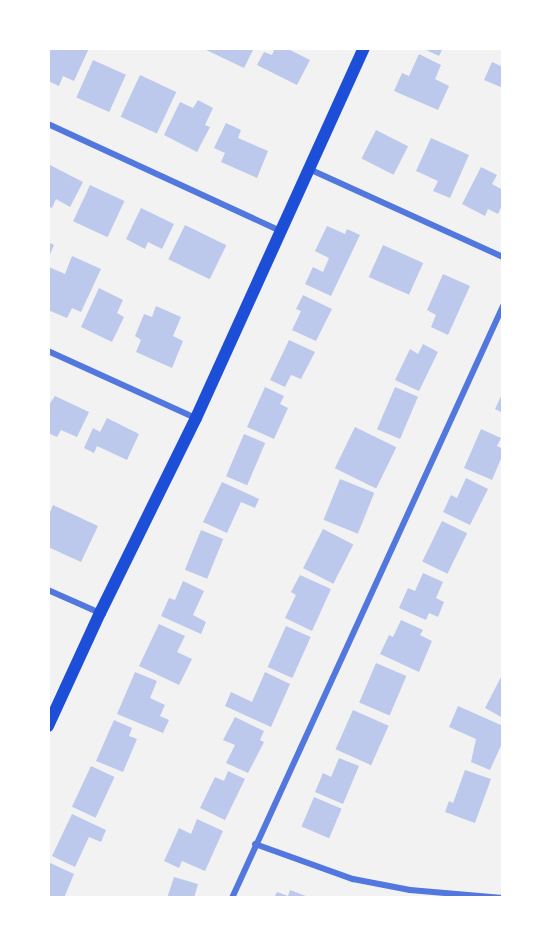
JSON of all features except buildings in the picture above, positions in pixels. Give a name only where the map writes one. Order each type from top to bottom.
[{"type":"main road","points":[[48,726],[100,613],[196,418],[364,48]]},
{"type":"street","points":[[48,124],[281,231]]},
{"type":"street","points":[[309,169],[503,257]]},
{"type":"street","points":[[232,898],[503,306]]},
{"type":"street","points":[[48,351],[196,418]]},
{"type":"street","points":[[48,590],[100,613]]},
{"type":"street","points":[[255,844],[353,879],[410,890],[502,898],[503,893]]}]
